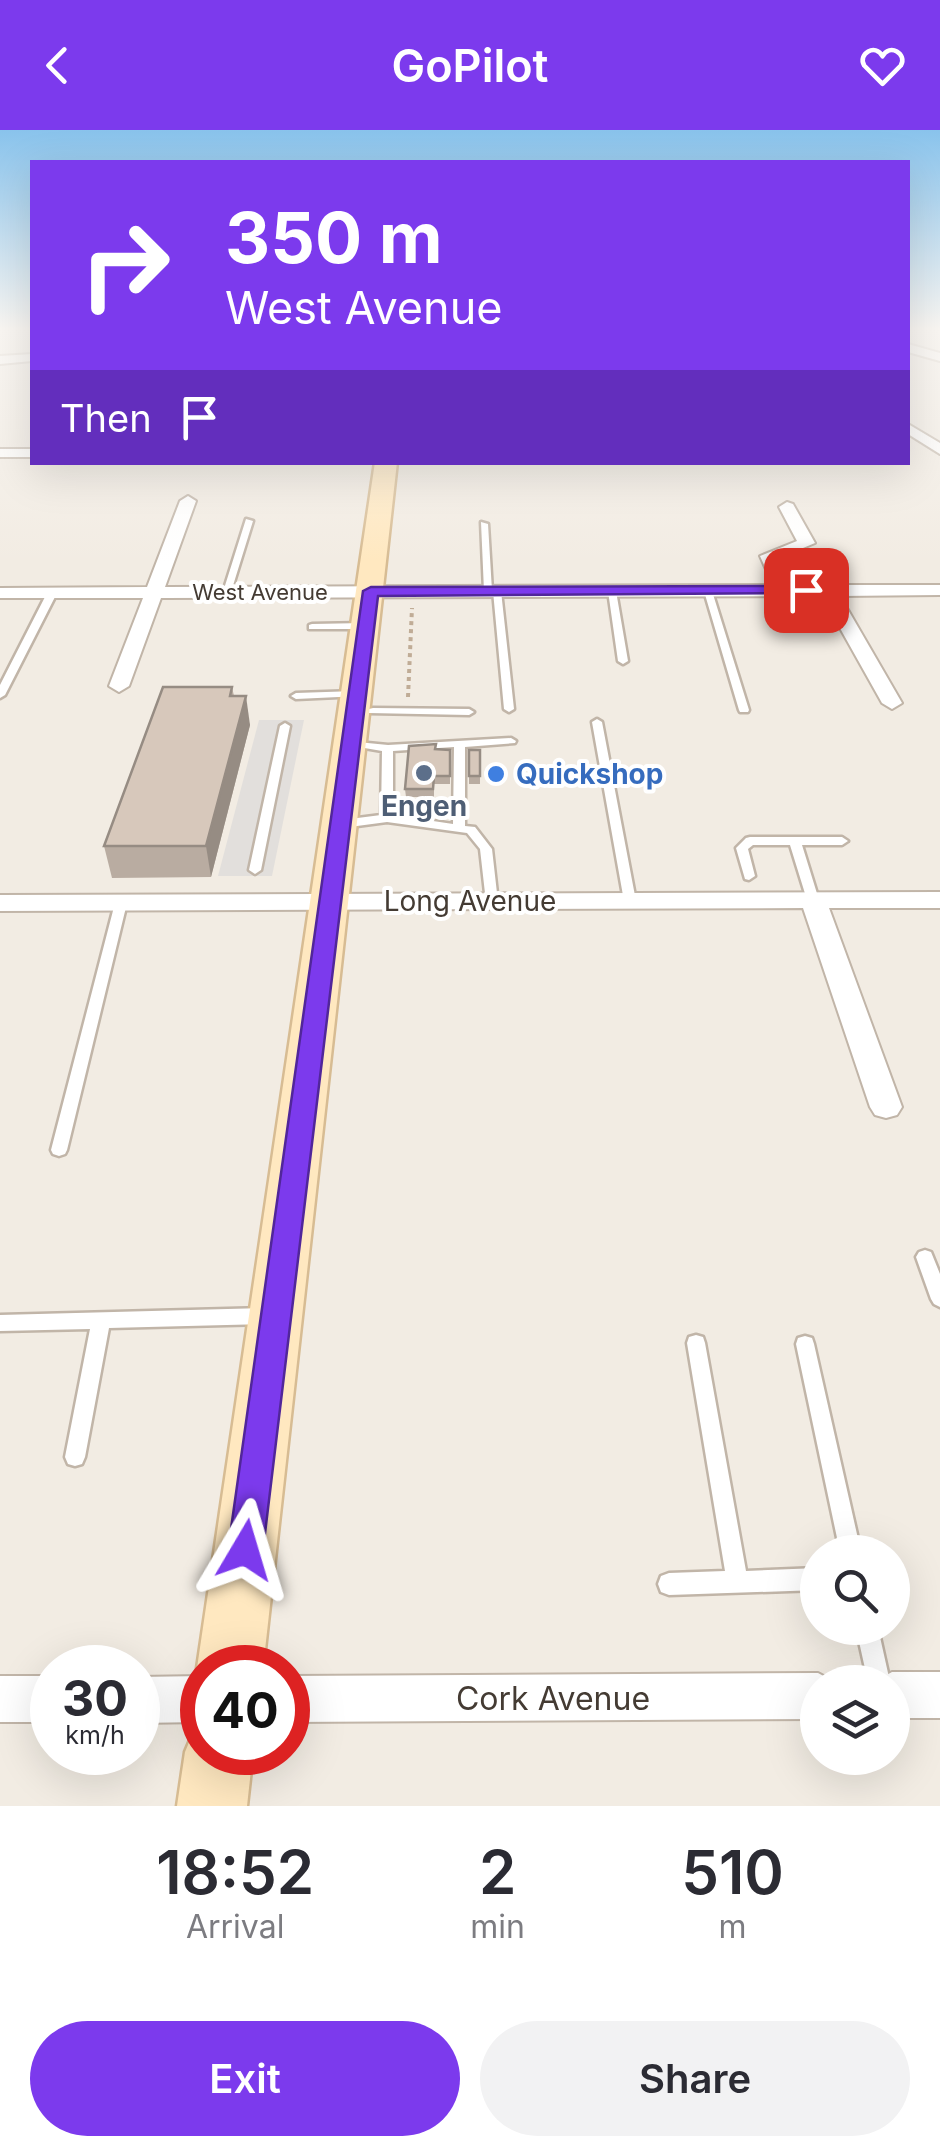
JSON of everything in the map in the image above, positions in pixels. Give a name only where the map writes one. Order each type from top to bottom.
[{"type":"street","points":[[910,429],[940,451]]},
{"type":"street","points":[[910,452],[940,451]]},
{"type":"street","points":[[0,453],[30,453]]},
{"type":"street","points":[[233,1645],[341,824],[367,724],[368,609],[386,465]]},
{"type":"street","points":[[119,686],[188,501]]},
{"type":"street","points":[[784,590],[768,556],[807,542],[786,507]]},
{"type":"street","points":[[828,590],[892,703]]},
{"type":"street","name":"West Avenue","points":[[0,592],[228,592],[368,609],[493,591],[940,590]]},
{"type":"street","points":[[813,900],[886,1108]]},
{"type":"street","name":"Long Avenue","points":[[0,903],[940,900]]},
{"type":"street","points":[[910,1696],[940,1695]]},
{"type":"street","name":"Cork Avenue","points":[[310,1699],[800,1696]]},
{"type":"street","points":[[0,1699],[30,1699]]},
{"type":"street","points":[[212,1806],[216,1775]]},
{"type":"lane","points":[[228,592],[249,521]]},
{"type":"lane","points":[[484,524],[509,708]]},
{"type":"lane","points":[[708,590],[744,710]]},
{"type":"lane","points":[[612,591],[623,661]]},
{"type":"lane","points":[[0,696],[52,592]]},
{"type":"lane","points":[[312,626],[368,609]]},
{"type":"lane","points":[[296,696],[367,724],[460,744],[511,741]]},
{"type":"lane","points":[[367,724],[407,711],[469,712]]},
{"type":"lane","points":[[596,722],[630,901]]},
{"type":"lane","points":[[367,724],[387,818]]},
{"type":"lane","points":[[255,870],[285,726]]},
{"type":"lane","points":[[459,826],[460,744]]},
{"type":"lane","points":[[341,824],[387,818],[459,826],[481,839],[492,902]]},
{"type":"lane","points":[[749,876],[742,848],[745,844],[842,840]]},
{"type":"lane","points":[[794,841],[813,900]]},
{"type":"lane","points":[[60,1150],[121,902]]},
{"type":"lane","points":[[925,1257],[940,1299]]},
{"type":"lane","points":[[0,1323],[276,1316]]},
{"type":"lane","points":[[75,1457],[101,1320]]},
{"type":"lane","points":[[696,1343],[737,1582]]},
{"type":"lane","points":[[805,1344],[847,1535]]},
{"type":"lane","points":[[669,1584],[800,1580]]},
{"type":"path","points":[[407,711],[412,605]]},
{"type":"shaded area","points":[[259,720],[304,720],[272,876],[218,876]]},
{"type":"building","points":[[163,687],[232,687],[230,696],[246,696],[206,846],[104,846]]},
{"type":"building","points":[[436,744],[435,749],[450,750],[450,776],[434,776],[433,789],[405,789],[409,746]]},
{"type":"building","points":[[469,750],[480,750],[480,776],[469,776]]},
{"type":"place","name":"Engen","points":[[424,773]]},
{"type":"place","name":"Quickshop","points":[[496,774]]},
{"type":"route","points":[[245,1550],[371,591],[806,590]]}]
